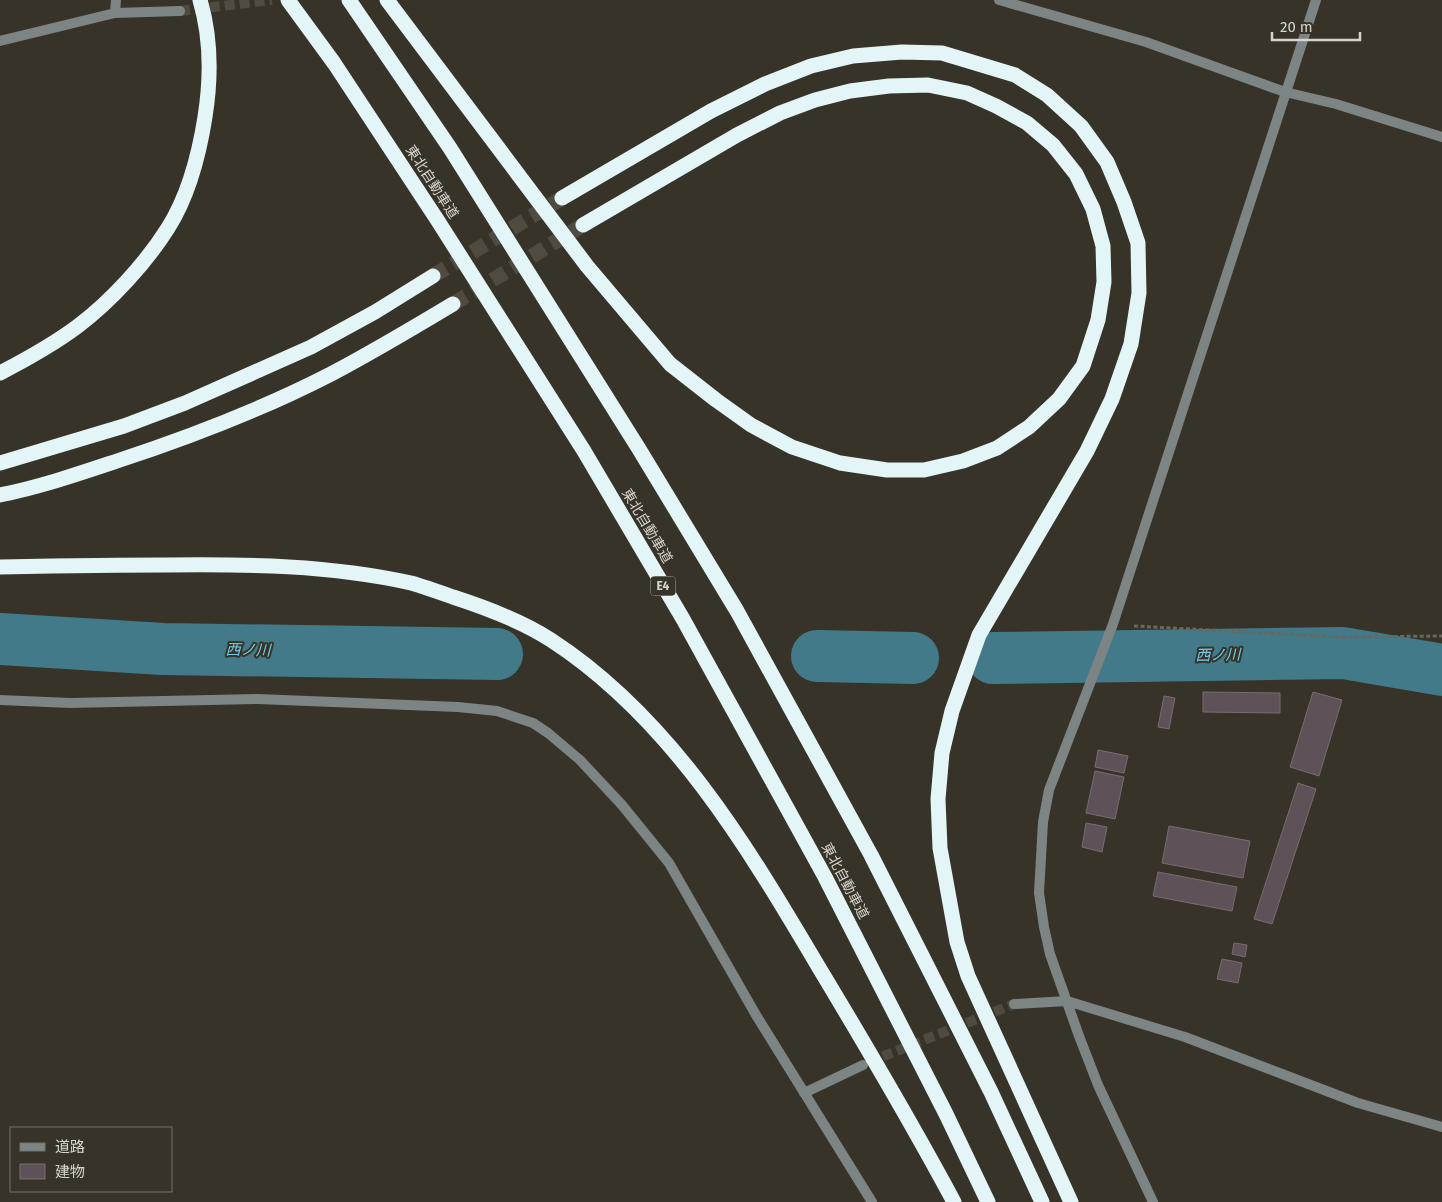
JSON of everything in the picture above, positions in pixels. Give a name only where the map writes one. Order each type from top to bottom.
[{"type":"highway","points":[[0,373],[39,352],[78,326],[111,296],[168,228],[188,186],[201,143],[208,100],[209,58],[205,17],[200,0]]},
{"type":"highway","name":"東北自動車道","points":[[288,0],[334,63],[438,221],[584,451],[683,619],[826,877],[946,1114],[988,1202]]},
{"type":"highway","points":[[349,0],[450,148],[639,449],[737,611],[871,855],[991,1092],[1042,1202]]},
{"type":"highway","points":[[387,0],[587,266],[670,364],[751,425],[792,447],[840,463],[887,470],[924,470],[963,461],[997,448],[1029,427],[1059,399],[1083,366],[1098,320],[1104,282],[1103,246],[1093,209],[1076,174],[1053,145],[1027,123],[974,96],[928,85],[889,86],[850,92],[815,100],[780,113],[737,135],[583,225]]},
{"type":"highway","points":[[562,198],[710,111],[765,84],[811,66],[853,56],[902,52],[942,53],[1015,75],[1047,95],[1081,126],[1107,162],[1124,202],[1138,243],[1139,293],[1131,344],[1112,399],[1087,451],[979,635],[952,711],[942,753],[938,799],[940,848],[957,942],[968,976],[1071,1202]]},
{"type":"highway","points":[[0,463],[124,426],[185,403],[310,347],[374,312],[433,276]]},
{"type":"highway","points":[[0,495],[24,490],[143,452],[267,403],[329,375],[385,345],[453,304]]},
{"type":"highway","points":[[0,567],[209,564],[287,566],[346,573],[421,586],[510,618],[550,639],[615,689],[653,726],[720,810],[804,941],[954,1202]]},
{"type":"street","points":[[115,13],[116,0]]},
{"type":"street","points":[[999,0],[1146,42],[1285,92],[1336,104],[1442,137]]},
{"type":"street","points":[[1153,1202],[1098,1085],[1050,954],[1039,893],[1043,822],[1049,790],[1114,624],[1316,0]]},
{"type":"street","points":[[0,42],[115,13],[180,11]]},
{"type":"street","points":[[0,700],[70,703],[258,699],[458,707],[497,711],[532,723],[548,733],[580,760],[622,805],[670,863],[756,1015],[872,1202]]},
{"type":"street","points":[[1014,1004],[1067,1001],[1185,1037],[1358,1103],[1442,1127]]},
{"type":"street","points":[[804,1093],[864,1065]]},
{"type":"path","points":[[1114,624],[1340,637],[1442,636]]},
{"type":"building","points":[[1203,692],[1280,693],[1280,713],[1203,712]]},
{"type":"building","points":[[1313,692],[1342,700],[1319,776],[1290,767]]},
{"type":"building","points":[[1164,696],[1175,698],[1169,729],[1158,727]]},
{"type":"building","points":[[1098,750],[1128,756],[1124,773],[1095,767]]},
{"type":"building","points":[[1095,771],[1124,777],[1115,819],[1086,813]]},
{"type":"building","points":[[1298,783],[1316,789],[1272,924],[1254,919]]},
{"type":"building","points":[[1086,823],[1107,827],[1102,852],[1082,847]]},
{"type":"building","points":[[1169,826],[1250,841],[1243,878],[1162,863]]},
{"type":"building","points":[[1158,872],[1237,887],[1232,911],[1153,896]]},
{"type":"building","points":[[1234,943],[1247,945],[1245,957],[1232,954]]},
{"type":"building","points":[[1222,959],[1242,963],[1238,983],[1217,979]]},
{"type":"waterway","name":"西ノ川","points":[[0,639],[163,649],[497,654]]},
{"type":"waterway","name":"西ノ川","points":[[993,658],[1343,653],[1442,670]]},
{"type":"waterway","name":"西ノ川","points":[[817,656],[913,658]]},
{"type":"tunnel","points":[[180,11],[272,0]]},
{"type":"tunnel","points":[[433,276],[562,198]]},
{"type":"tunnel","points":[[453,304],[583,225]]},
{"type":"tunnel","points":[[869,1062],[1014,1004]]}]
